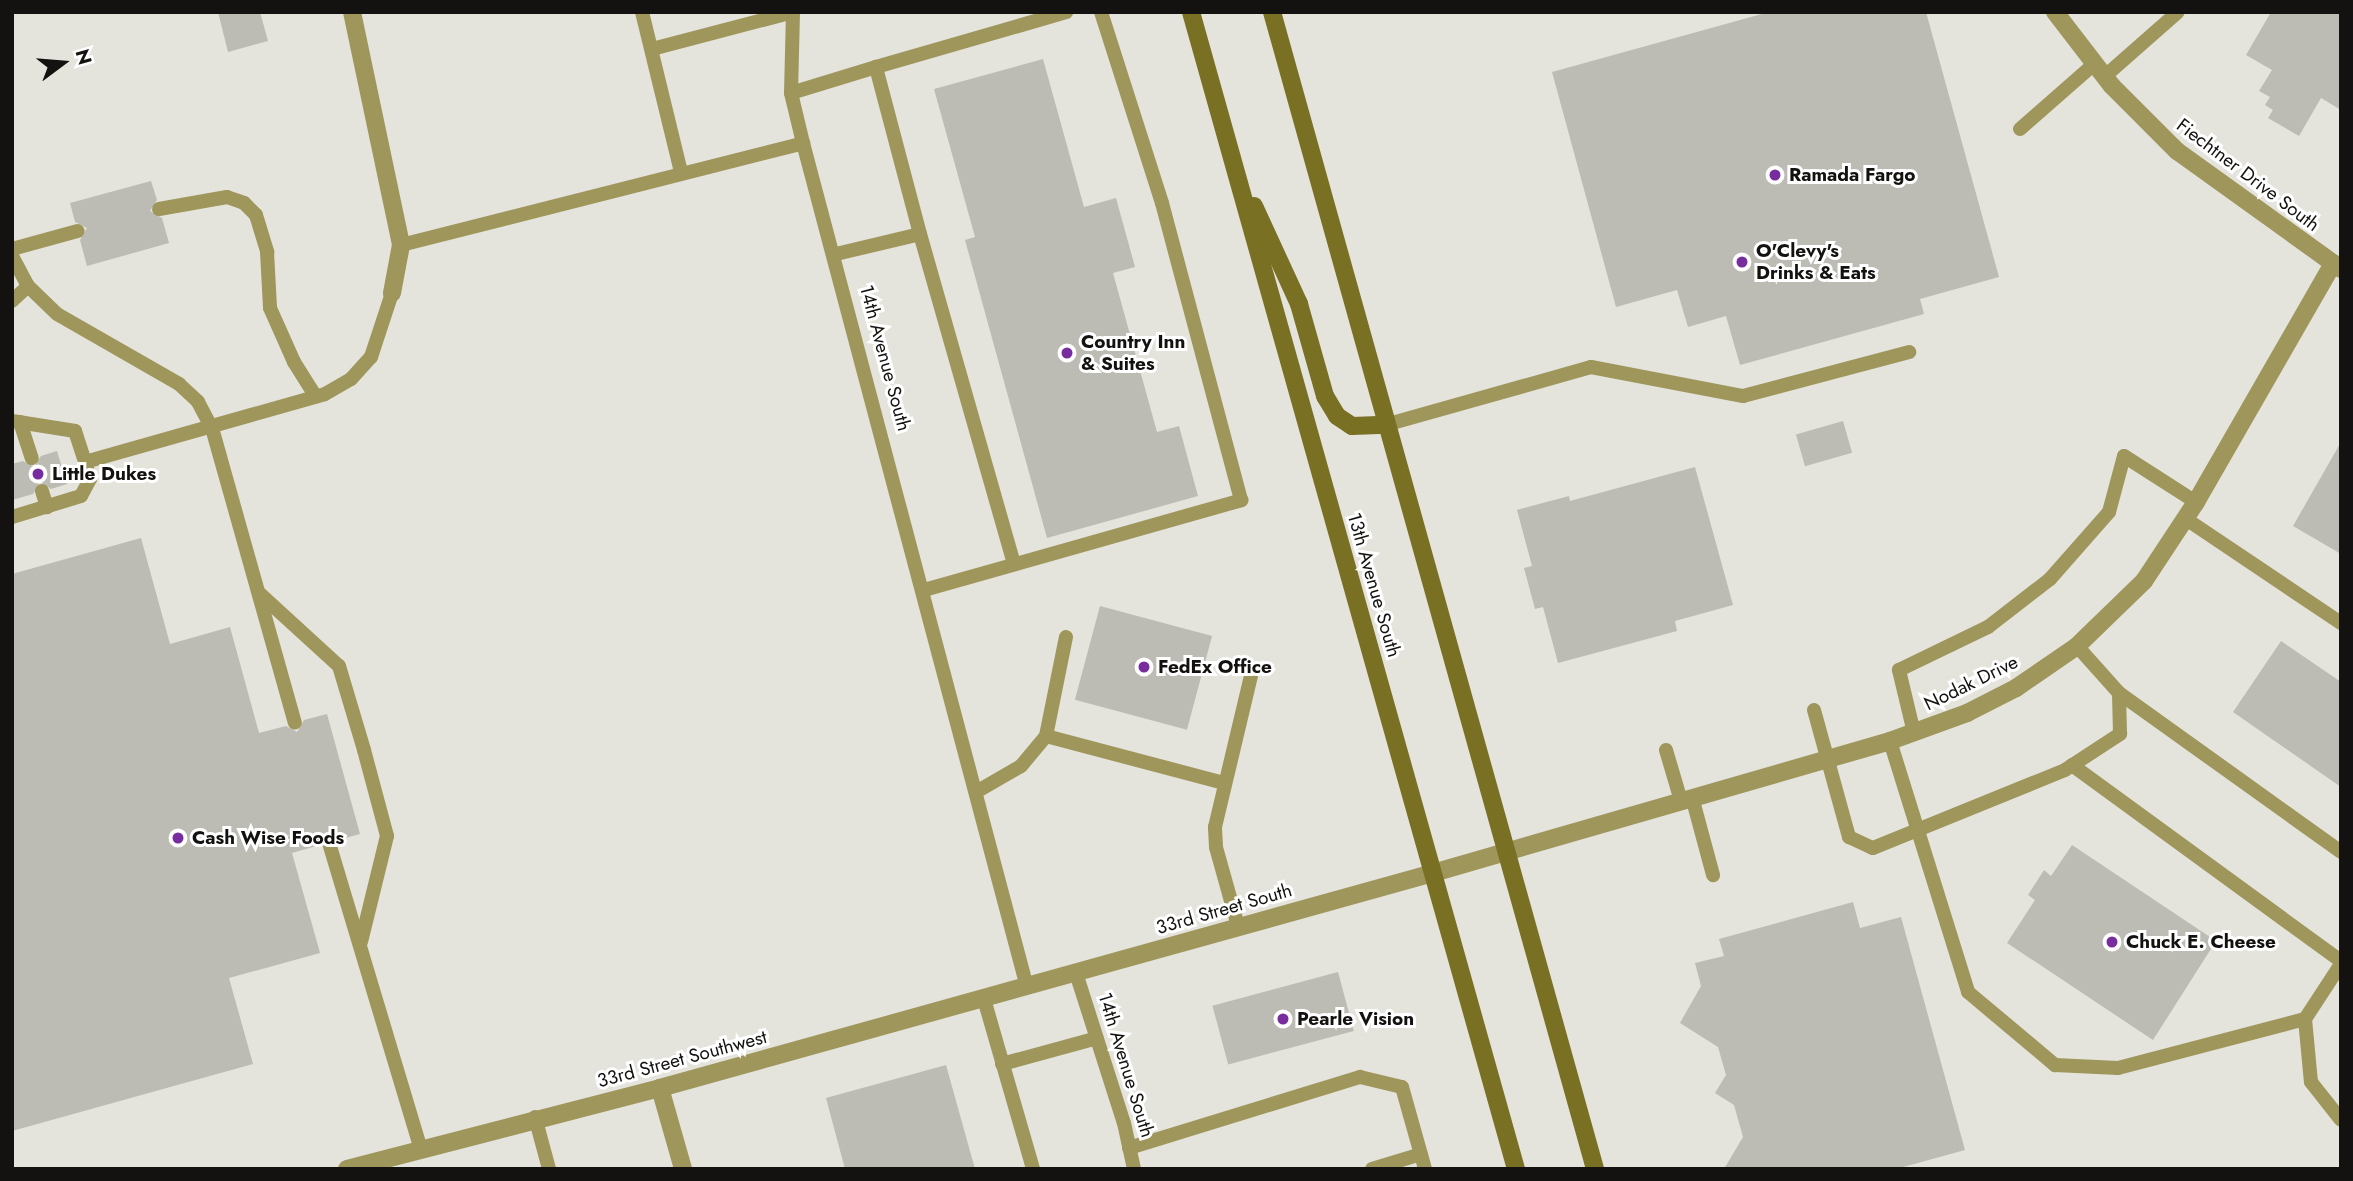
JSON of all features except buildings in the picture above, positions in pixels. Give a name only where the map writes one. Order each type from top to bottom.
[{"type":"main road","name":"13th Avenue South","points":[[1191,12],[1516,1169]]},
{"type":"main road","points":[[1272,12],[1385,425],[1595,1169]]},
{"type":"main road","points":[[1233,161],[1299,304],[1325,396],[1337,416],[1352,426],[1385,425]]},
{"type":"street","points":[[352,12],[401,245],[391,293]]},
{"type":"street","name":"Fiechtner Drive South","points":[[2054,12],[2099,71],[2176,151],[2337,266]]},
{"type":"street","name":"Nodak Drive","points":[[1433,873],[1889,741],[1914,733],[2016,688],[2077,646],[2144,581],[2186,519],[2337,266]]},
{"type":"street","name":"33rd Street South","points":[[1027,987],[1433,873]]},
{"type":"street","name":"33rd Street Southwest","points":[[347,1169],[535,1117],[660,1088],[1027,987]]},
{"type":"street","points":[[660,1088],[683,1169]]},
{"type":"lane","points":[[642,12],[681,172]]},
{"type":"lane","points":[[652,49],[793,12]]},
{"type":"lane","name":"14th Avenue South","points":[[793,12],[791,93],[836,254],[1027,987]]},
{"type":"lane","points":[[791,93],[1066,12]]},
{"type":"lane","points":[[924,590],[1241,500],[1162,203],[1101,12]]},
{"type":"lane","points":[[2020,129],[2178,12]]},
{"type":"lane","points":[[876,67],[920,234],[1014,564]]},
{"type":"lane","points":[[401,245],[803,142]]},
{"type":"lane","points":[[159,209],[227,197],[244,203],[256,215],[267,252],[274,317],[293,362],[316,397]]},
{"type":"lane","points":[[12,249],[78,231]]},
{"type":"lane","points":[[836,254],[920,234]]},
{"type":"lane","points":[[12,256],[29,286],[57,314],[179,384],[198,402],[212,428],[295,723]]},
{"type":"lane","points":[[12,301],[29,286]]},
{"type":"lane","points":[[85,462],[316,397],[351,379],[371,357],[391,293]]},
{"type":"lane","points":[[1385,425],[1591,367],[1743,396],[1909,352]]},
{"type":"lane","points":[[16,421],[32,458]]},
{"type":"lane","points":[[12,517],[81,496],[90,479],[75,431],[16,421]]},
{"type":"lane","points":[[1914,733],[1899,670],[1988,627],[2050,579],[2109,512],[2124,456],[2196,502]]},
{"type":"lane","points":[[42,491],[47,507]]},
{"type":"lane","points":[[2186,519],[2341,623]]},
{"type":"lane","points":[[258,592],[339,666],[364,750],[387,836],[361,942]]},
{"type":"lane","points":[[976,792],[1021,766],[1046,736],[1066,637]]},
{"type":"lane","points":[[2077,646],[2119,693],[2341,852]]},
{"type":"lane","points":[[1238,926],[1216,847],[1215,827],[1251,676]]},
{"type":"lane","points":[[1814,710],[1849,837],[1873,848],[1920,832],[2072,765],[2120,734],[2119,693]]},
{"type":"lane","points":[[1046,736],[1224,783]]},
{"type":"lane","points":[[1889,741],[1920,832],[1968,992],[2055,1065],[2118,1068],[2305,1018]]},
{"type":"lane","points":[[1666,750],[1687,799],[1713,874]]},
{"type":"lane","points":[[2072,765],[2341,963],[2305,1018],[2311,1082],[2341,1120]]},
{"type":"lane","points":[[329,843],[361,942],[421,1149]]},
{"type":"lane","name":"14th Avenue South","points":[[1076,973],[1134,1169]]},
{"type":"lane","points":[[984,999],[1032,1169]]},
{"type":"lane","points":[[1002,1064],[1097,1038]]},
{"type":"lane","points":[[1129,1148],[1360,1077],[1402,1087],[1423,1162],[1373,1169]]},
{"type":"lane","points":[[535,1117],[550,1169]]},
{"type":"place","name":"Ramada Fargo","points":[[1775,175]]},
{"type":"place","name":"O'Clevy's Drinks & Eats","points":[[1742,262]]},
{"type":"place","name":"Country Inn & Suites","points":[[1067,353]]},
{"type":"place","name":"Little Dukes","points":[[38,474]]},
{"type":"place","name":"FedEx Office","points":[[1144,667]]},
{"type":"place","name":"Cash Wise Foods","points":[[178,838]]},
{"type":"place","name":"Chuck E. Cheese","points":[[2112,942]]},
{"type":"place","name":"Pearle Vision","points":[[1283,1019]]}]
